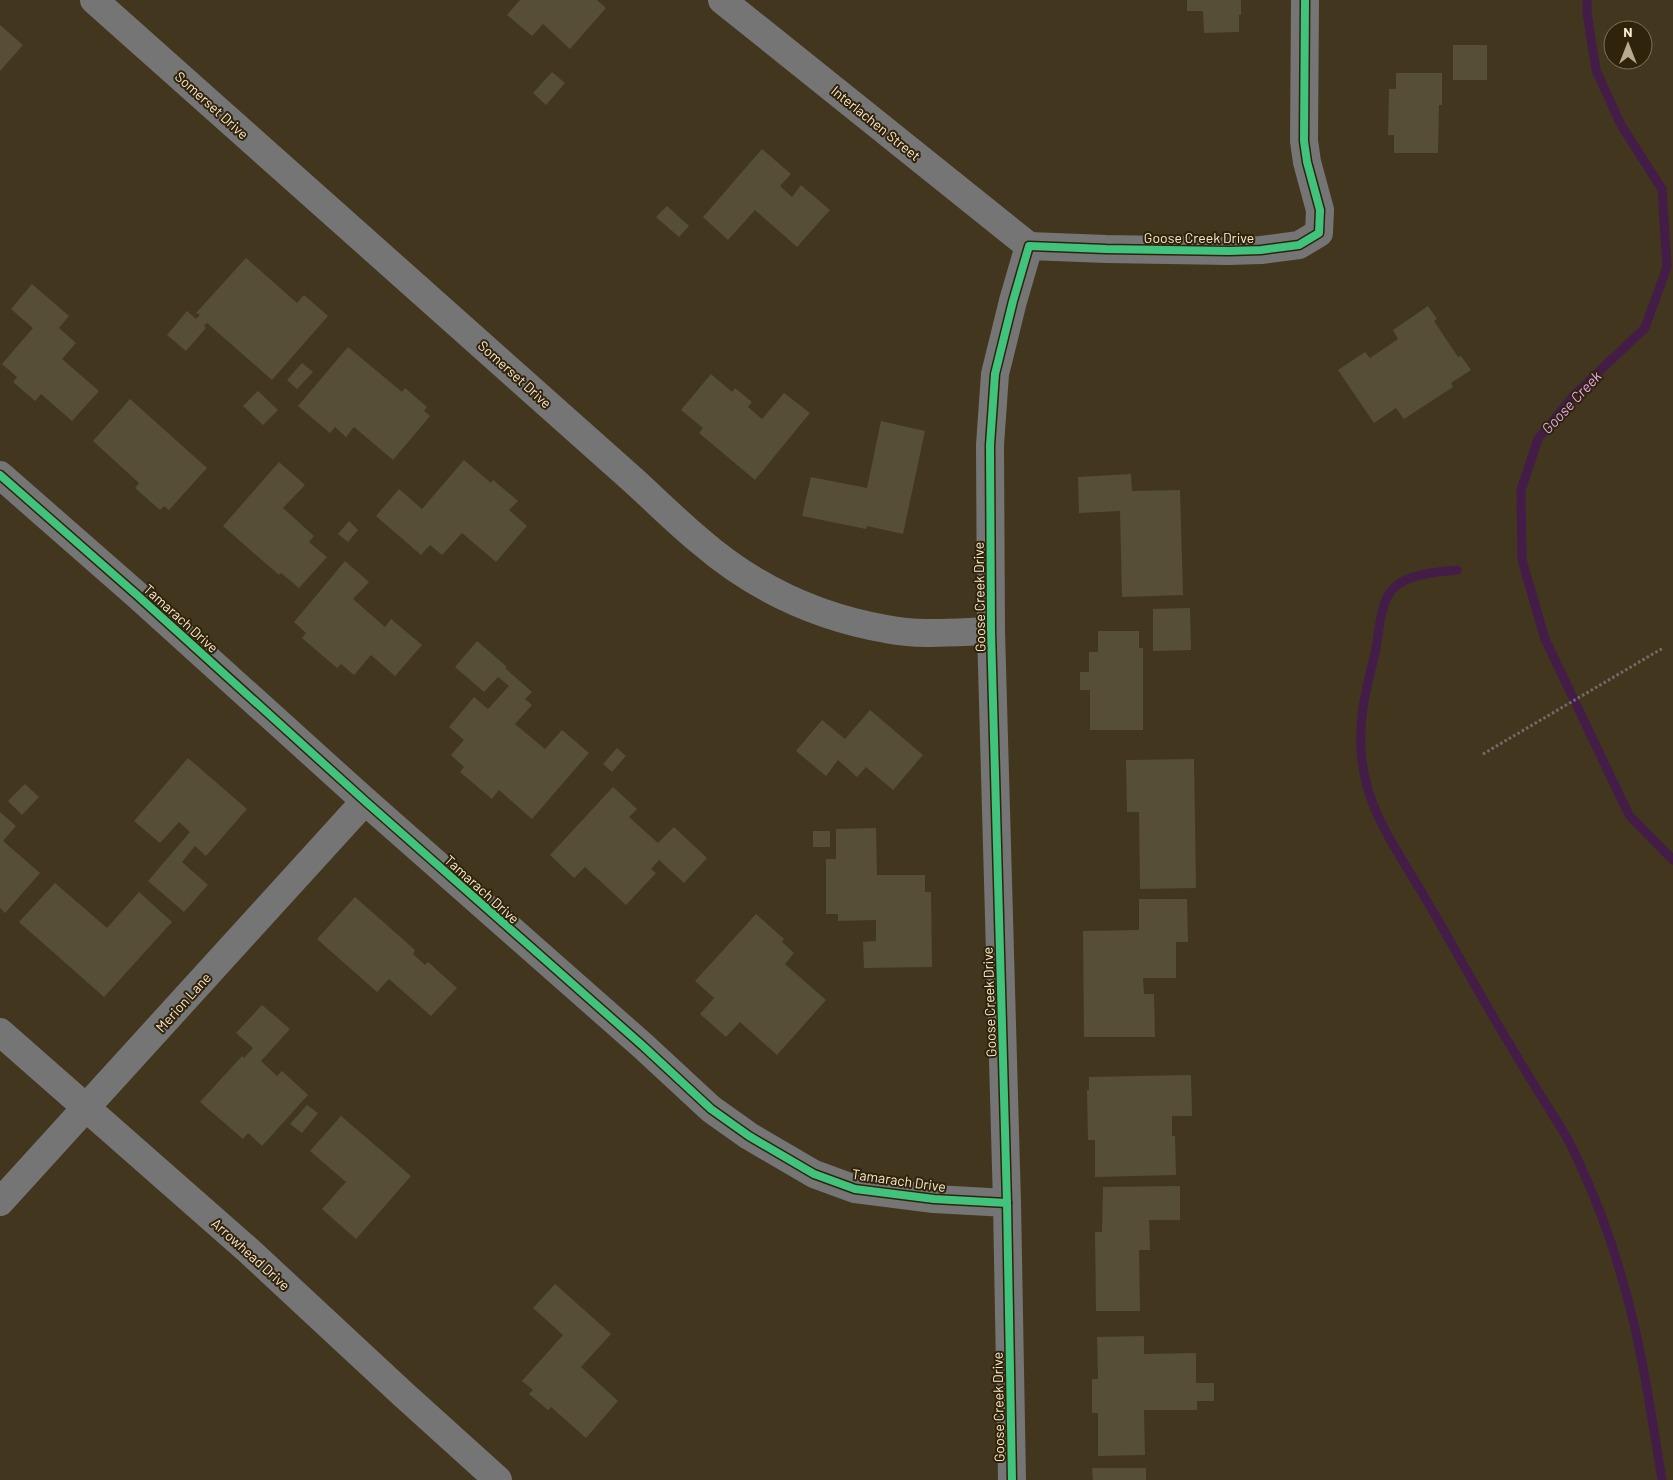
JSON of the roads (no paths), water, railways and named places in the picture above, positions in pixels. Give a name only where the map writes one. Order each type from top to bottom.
[{"type":"street","name":"Somerset Drive","points":[[94,0],[633,480],[700,542],[739,570],[780,595],[813,610],[886,630],[915,632],[992,631]]},
{"type":"street","name":"Interlachen Street","points":[[722,0],[1029,246]]},
{"type":"street","name":"Goose Creek Drive","points":[[1012,1480],[1007,1203],[992,631],[990,445],[995,374],[1029,246],[1106,249],[1261,250],[1299,245],[1318,233],[1320,210],[1307,162],[1304,141],[1305,0]]},
{"type":"street","name":"Tamarach Drive","points":[[0,475],[712,1109],[748,1136],[814,1174],[855,1189],[934,1199],[1007,1203]]},
{"type":"street","name":"Merion Lane","points":[[0,1202],[364,801]]},
{"type":"street","name":"Arrowhead Drive","points":[[0,1032],[248,1250],[498,1480]]},
{"type":"waterway","name":"Goose Creek","points":[[1587,0],[1587,13],[1596,70],[1621,125],[1662,189],[1667,267],[1645,328],[1573,396],[1538,439],[1521,490],[1522,560],[1545,639],[1629,815],[1673,860]]},
{"type":"waterway","points":[[1457,570],[1409,579],[1400,583],[1387,597],[1381,617],[1362,719],[1361,746],[1365,779],[1377,814],[1395,848],[1496,1022],[1574,1150],[1590,1186],[1613,1249],[1630,1306],[1662,1480]]}]
